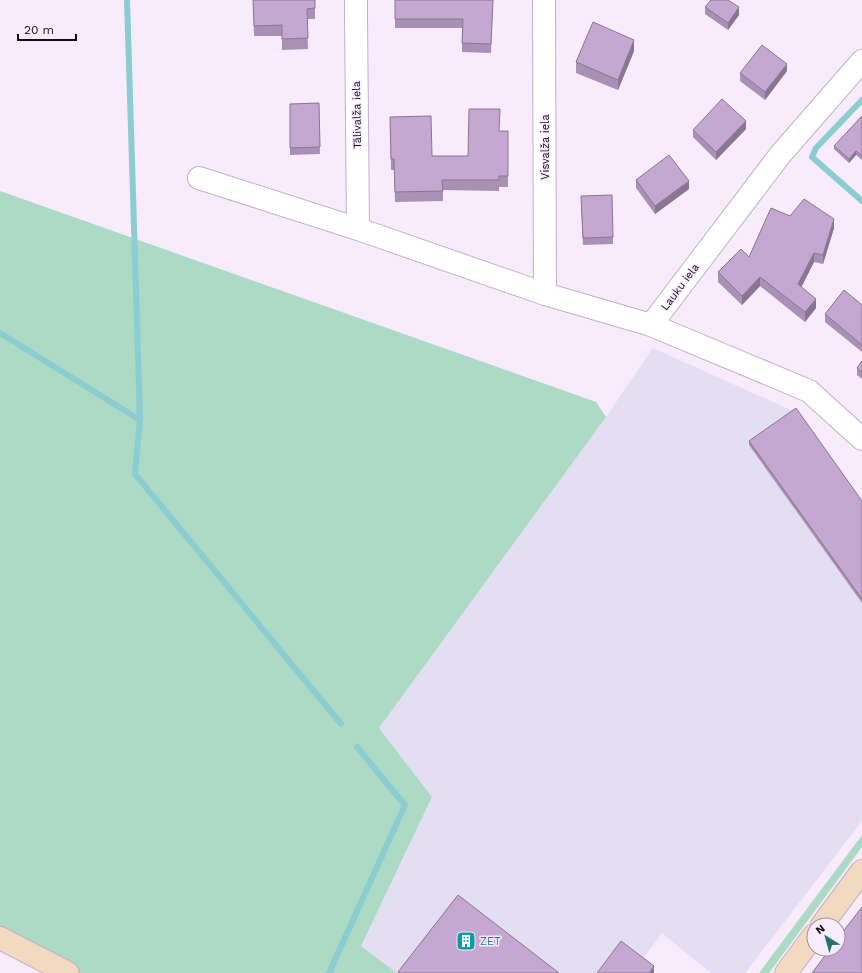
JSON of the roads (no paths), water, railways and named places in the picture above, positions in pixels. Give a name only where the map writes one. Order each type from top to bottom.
[{"type":"main road","points":[[828,917],[862,871]]},
{"type":"main road","points":[[0,938],[68,973]]},
{"type":"main road","points":[[786,973],[806,946]]},
{"type":"street","name":"Tālivalža iela","points":[[356,0],[358,229]]},
{"type":"street","name":"Visvalža iela","points":[[544,0],[545,294]]},
{"type":"street","name":"Lauku iela","points":[[651,325],[780,155],[862,61]]},
{"type":"street","points":[[199,178],[358,229],[545,294],[651,325],[809,391],[862,439]]},
{"type":"waterway","points":[[127,0],[140,420],[135,474],[341,724]]},
{"type":"waterway","points":[[862,100],[816,148],[812,157],[862,201]]},
{"type":"waterway","points":[[0,333],[140,420]]},
{"type":"waterway","points":[[329,973],[405,805],[357,747]]},
{"type":"place","name":"ZET","points":[[466,941]]}]
